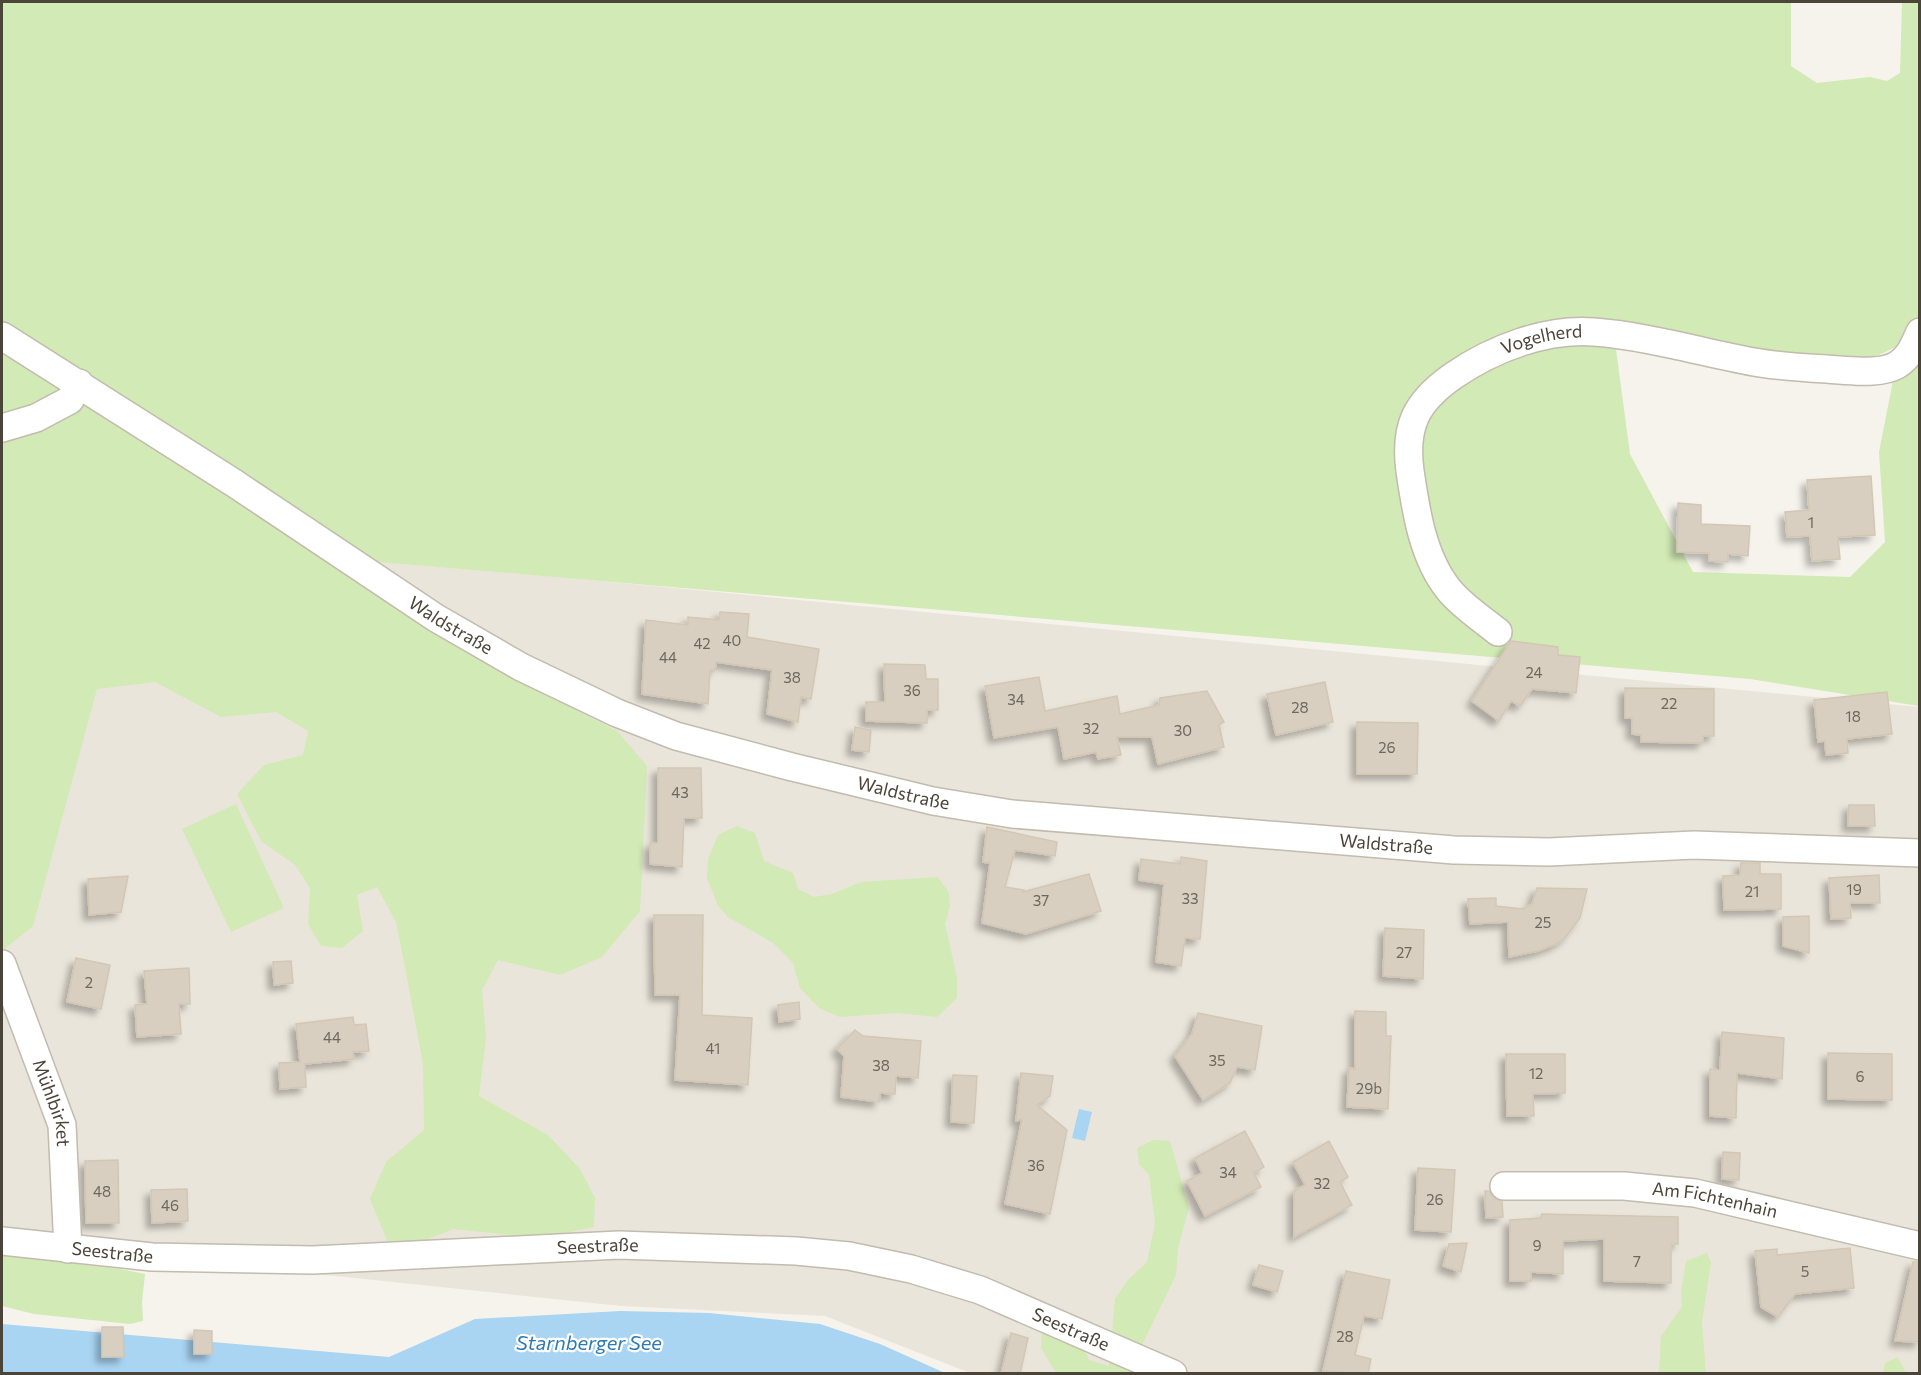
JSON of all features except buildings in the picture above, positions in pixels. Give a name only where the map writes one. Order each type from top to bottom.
[{"type":"street","name":"Vogelherd","points":[[1498,632],[1450,591],[1424,542],[1413,489],[1409,459],[1409,433],[1420,406],[1434,389],[1468,366],[1491,355],[1521,342],[1560,334],[1592,331],[1756,362],[1869,371],[1897,365],[1908,357],[1920,332]]},
{"type":"street","name":"Waldstraße","points":[[2,336],[234,483],[436,618],[521,667],[617,713],[676,736],[933,801],[1012,814],[1442,849],[1549,852],[1694,845],[1920,853]]},
{"type":"street","points":[[2,428],[36,418],[70,400],[79,383]]},
{"type":"street","name":"Mühlbirket","points":[[2,964],[62,1125],[68,1250]]},
{"type":"street","name":"Am Fichtenhain","points":[[1504,1186],[1624,1185],[1695,1192],[1920,1246]]},
{"type":"street","name":"Seestraße","points":[[2,1241],[68,1250],[152,1257],[314,1260],[619,1245],[796,1251],[849,1256],[911,1269],[980,1290],[1173,1374]]},
{"type":"shaded area","points":[[24,532],[559,577],[1919,707],[1919,1373],[970,1373],[825,1316],[621,1306],[2,1241],[2,540]]},
{"type":"green space","points":[[2,2],[1791,2],[1791,66],[1817,83],[1870,77],[1887,81],[1900,73],[1902,2],[1919,2],[1919,706],[1750,679],[320,557],[498,670],[617,731],[647,766],[640,911],[602,957],[560,975],[498,960],[482,990],[486,1037],[479,1096],[548,1135],[580,1169],[595,1198],[594,1227],[540,1238],[453,1229],[424,1241],[390,1248],[370,1199],[386,1162],[424,1130],[423,1065],[396,922],[377,887],[357,895],[363,931],[342,948],[321,946],[308,924],[310,888],[295,865],[261,841],[237,794],[264,765],[303,755],[308,731],[276,712],[221,717],[155,682],[97,689],[33,926],[2,951]],"holes":[[[1613,327],[1766,356],[1850,361],[1879,355],[1900,345],[1879,452],[1885,542],[1850,577],[1693,572],[1630,454]]]},
{"type":"green space","points":[[236,804],[284,908],[231,932],[182,829]]},
{"type":"green space","points":[[737,826],[755,833],[764,861],[793,873],[798,889],[814,897],[832,894],[861,882],[938,877],[949,893],[950,906],[945,924],[957,978],[957,998],[937,1017],[897,1013],[840,1017],[819,1008],[800,988],[793,963],[773,943],[728,917],[718,906],[707,878],[708,859],[718,835]]},
{"type":"green space","points":[[1153,1140],[1170,1141],[1189,1208],[1178,1248],[1176,1275],[1142,1345],[1149,1373],[1056,1373],[1041,1348],[1042,1332],[1078,1336],[1089,1360],[1109,1366],[1115,1299],[1127,1281],[1147,1262],[1155,1222],[1149,1175],[1139,1164],[1137,1148]]},
{"type":"green space","points":[[1707,1253],[1711,1263],[1702,1322],[1706,1373],[1659,1373],[1661,1336],[1682,1307],[1681,1292],[1686,1261]]},
{"type":"green space","points":[[2,1255],[145,1274],[142,1302],[143,1321],[130,1324],[34,1314],[2,1306]]},
{"type":"green space","points":[[1898,1357],[1906,1373],[1883,1373],[1885,1363]]},
{"type":"water","points":[[1079,1109],[1092,1112],[1085,1141],[1072,1138]]},
{"type":"water","name":"Starnberger See","points":[[620,1311],[709,1313],[820,1324],[880,1344],[945,1373],[2,1373],[2,1324],[389,1357],[475,1319]]}]
